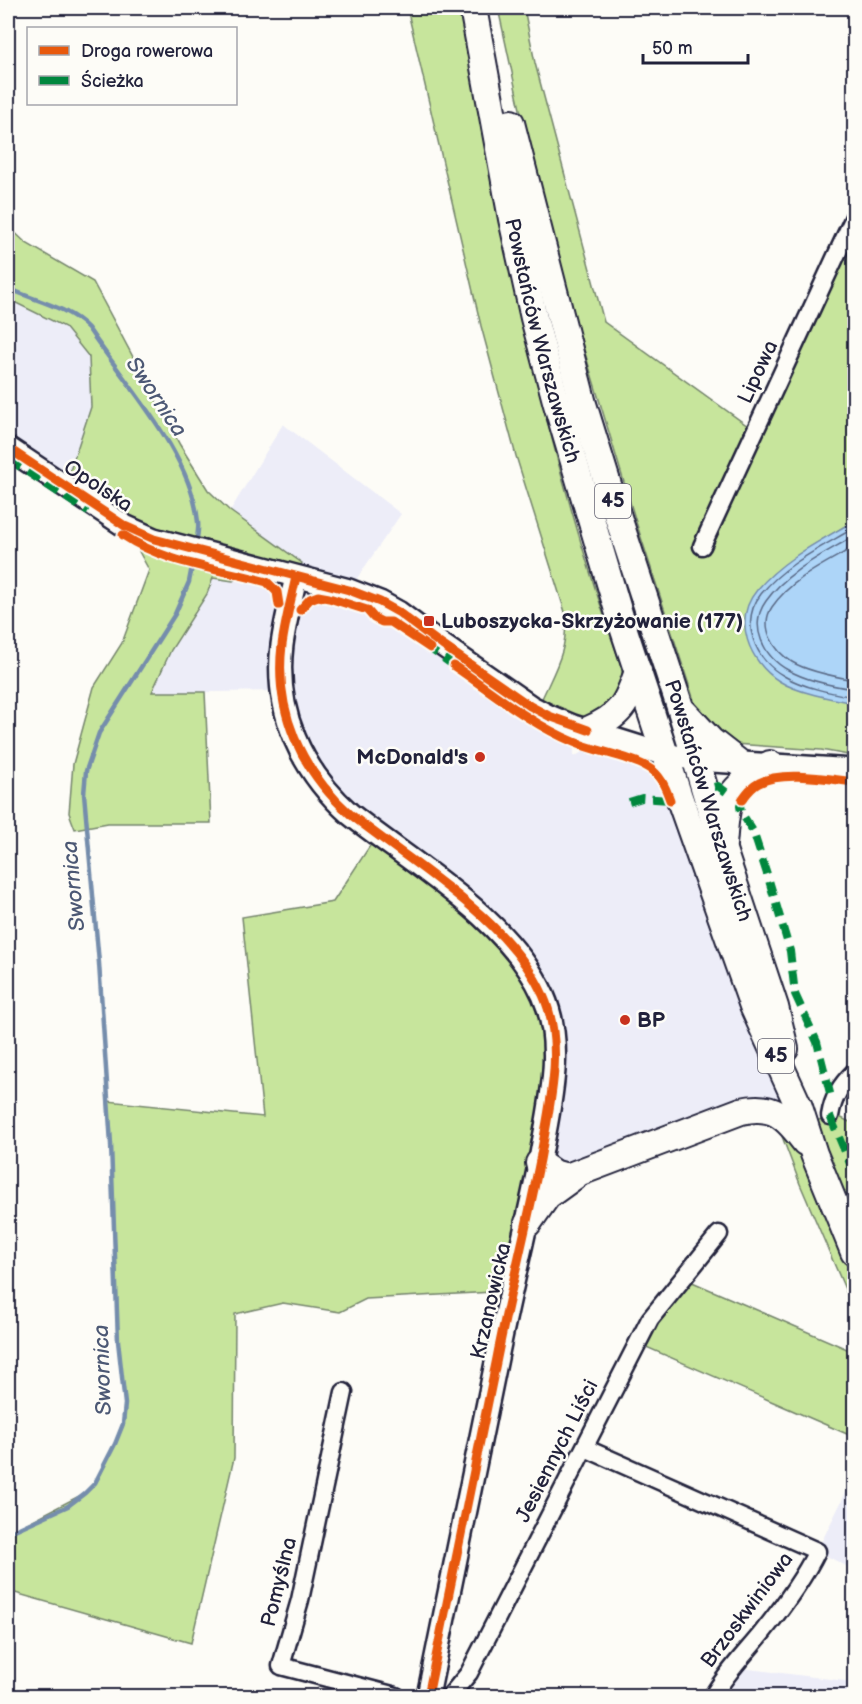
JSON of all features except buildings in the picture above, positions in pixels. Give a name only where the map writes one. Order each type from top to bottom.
[{"type":"main road","name":"Powstańców Warszawskich","points":[[472,8],[512,219],[556,402],[665,754],[753,1006],[799,1107]]},
{"type":"main road","name":"Powstańców Warszawskich","points":[[486,8],[511,126],[583,404],[616,514],[775,1007],[799,1107],[814,1154],[855,1252]]},
{"type":"main road","points":[[588,730],[611,719],[624,706],[638,671]]},
{"type":"main road","points":[[680,707],[711,741],[738,762]]},
{"type":"main road","points":[[723,850],[726,816],[732,795],[746,781],[770,764]]},
{"type":"main road","points":[[539,1163],[559,1177],[576,1175],[741,1111],[757,1108],[772,1110],[786,1120],[814,1154]]},
{"type":"main road","points":[[528,1223],[547,1196],[576,1175]]},
{"type":"street","name":"Lipowa","points":[[702,546],[855,217]]},
{"type":"street","name":"Opolska","points":[[8,448],[125,526],[154,539],[349,590],[380,602],[398,612],[530,706],[563,722],[665,754],[696,760],[855,770]]},
{"type":"street","name":"Krzanowicka","points":[[296,577],[282,648],[281,682],[292,734],[308,766],[332,798],[350,814],[442,884],[495,928],[534,978],[549,1010],[552,1025],[554,1072],[528,1223],[510,1291],[428,1696]]},
{"type":"street","points":[[831,1116],[832,1101],[842,1085],[855,1072]]},
{"type":"street","name":"Jesiennych Liści","points":[[450,1696],[469,1673],[650,1319],[719,1234]]},
{"type":"street","name":"Pomyślna","points":[[344,1392],[300,1600],[280,1666],[396,1696]]},
{"type":"street","name":"Brzoskwiniowa","points":[[585,1448],[817,1551],[810,1566],[762,1634],[740,1658],[713,1696]]},
{"type":"shaded area","points":[[8,299],[65,327],[89,357],[91,407],[65,486],[8,448]]},
{"type":"shaded area","points":[[283,424],[401,514],[349,590],[413,623],[432,651],[454,670],[527,721],[574,745],[574,757],[587,749],[652,774],[670,809],[733,994],[795,1129],[777,1113],[576,1175],[539,1163],[554,1044],[332,798],[282,691],[152,693],[171,650],[207,594],[213,577],[258,567],[302,563],[230,511]]},
{"type":"shaded area","points":[[854,1476],[854,1570],[817,1551]]},
{"type":"shaded area","points":[[733,1667],[854,1682],[854,1696],[732,1696],[727,1675]]},
{"type":"green space","points":[[407,8],[465,8],[532,358],[561,474],[622,669],[621,689],[615,701],[587,720],[566,716],[540,703],[563,649],[565,612],[516,456],[481,326]]},
{"type":"green space","points":[[498,8],[524,8],[535,63],[604,322],[755,431],[842,244],[854,251],[854,521],[798,555],[767,580],[794,688],[854,703],[854,756],[821,750],[734,744],[701,722],[636,522],[572,310],[523,123]]},
{"type":"green space","points":[[8,226],[26,243],[93,282],[180,445],[208,490],[230,511],[302,563],[296,577],[258,567],[233,581],[213,578],[207,594],[171,650],[152,692],[205,692],[211,823],[108,823],[75,829],[69,813],[73,764],[94,687],[122,643],[149,570],[125,526],[65,486],[91,407],[89,357],[65,327],[8,299]]},
{"type":"green space","points":[[377,835],[495,928],[552,1025],[511,1291],[366,1299],[340,1312],[283,1303],[235,1314],[234,1458],[191,1643],[8,1591],[8,1533],[85,1493],[101,1474],[123,1424],[125,1404],[118,1341],[108,1101],[263,1117],[242,917],[333,902]]},
{"type":"green space","points":[[772,1110],[795,1129],[830,1116],[831,1113],[854,1124],[854,1310],[800,1184]]},
{"type":"green space","points":[[683,1278],[854,1352],[854,1437],[637,1343]]},
{"type":"water","points":[[854,521],[854,703],[805,692],[779,681],[768,673],[752,652],[745,627],[750,602],[767,579],[802,551]]},
{"type":"waterway","name":"Swornica","points":[[8,288],[61,309],[80,320],[88,328],[155,420],[183,471],[193,496],[198,522],[196,545]]},
{"type":"waterway","name":"Swornica","points":[[8,1533],[68,1506],[85,1493],[95,1483],[123,1424],[125,1404],[118,1341],[111,1144],[99,963],[84,794],[86,771],[99,733],[175,614],[189,582],[194,556]]},
{"type":"marked path","points":[[8,459],[88,512]]},
{"type":"marked path","points":[[425,645],[457,668]]},
{"type":"marked path","points":[[714,787],[718,786],[726,792]]},
{"type":"marked path","points":[[745,797],[740,806],[741,812],[753,831],[768,877],[790,951],[795,994],[817,1042],[832,1101]]},
{"type":"marked path","points":[[629,802],[642,798],[670,800]]},
{"type":"marked path","points":[[830,1116],[854,1173]]},
{"type":"cycle path","points":[[8,448],[125,526],[154,539],[349,590],[380,602],[398,612],[530,706],[549,716],[588,730]]},
{"type":"cycle path","points":[[123,535],[157,553],[175,559],[267,582],[277,592],[279,605]]},
{"type":"cycle path","points":[[296,577],[283,636],[282,693],[287,716],[305,759],[333,797],[350,814],[430,873],[483,917],[507,941],[527,967],[543,995],[554,1035],[554,1077],[540,1160],[502,1333],[428,1696]]},
{"type":"cycle path","points":[[300,610],[310,599],[318,596],[329,598],[367,610],[374,618],[382,622],[391,622],[430,648]]},
{"type":"cycle path","points":[[454,666],[542,726],[583,745],[630,759],[647,767],[661,781],[670,800]]},
{"type":"cycle path","points":[[742,800],[756,785],[780,777],[806,776],[854,782]]},
{"type":"place","name":"Luboszycka-Skrzyżowanie (177)","points":[[429,621]]},
{"type":"place","name":"McDonald's","points":[[480,757]]},
{"type":"place","name":"BP","points":[[625,1020]]}]
